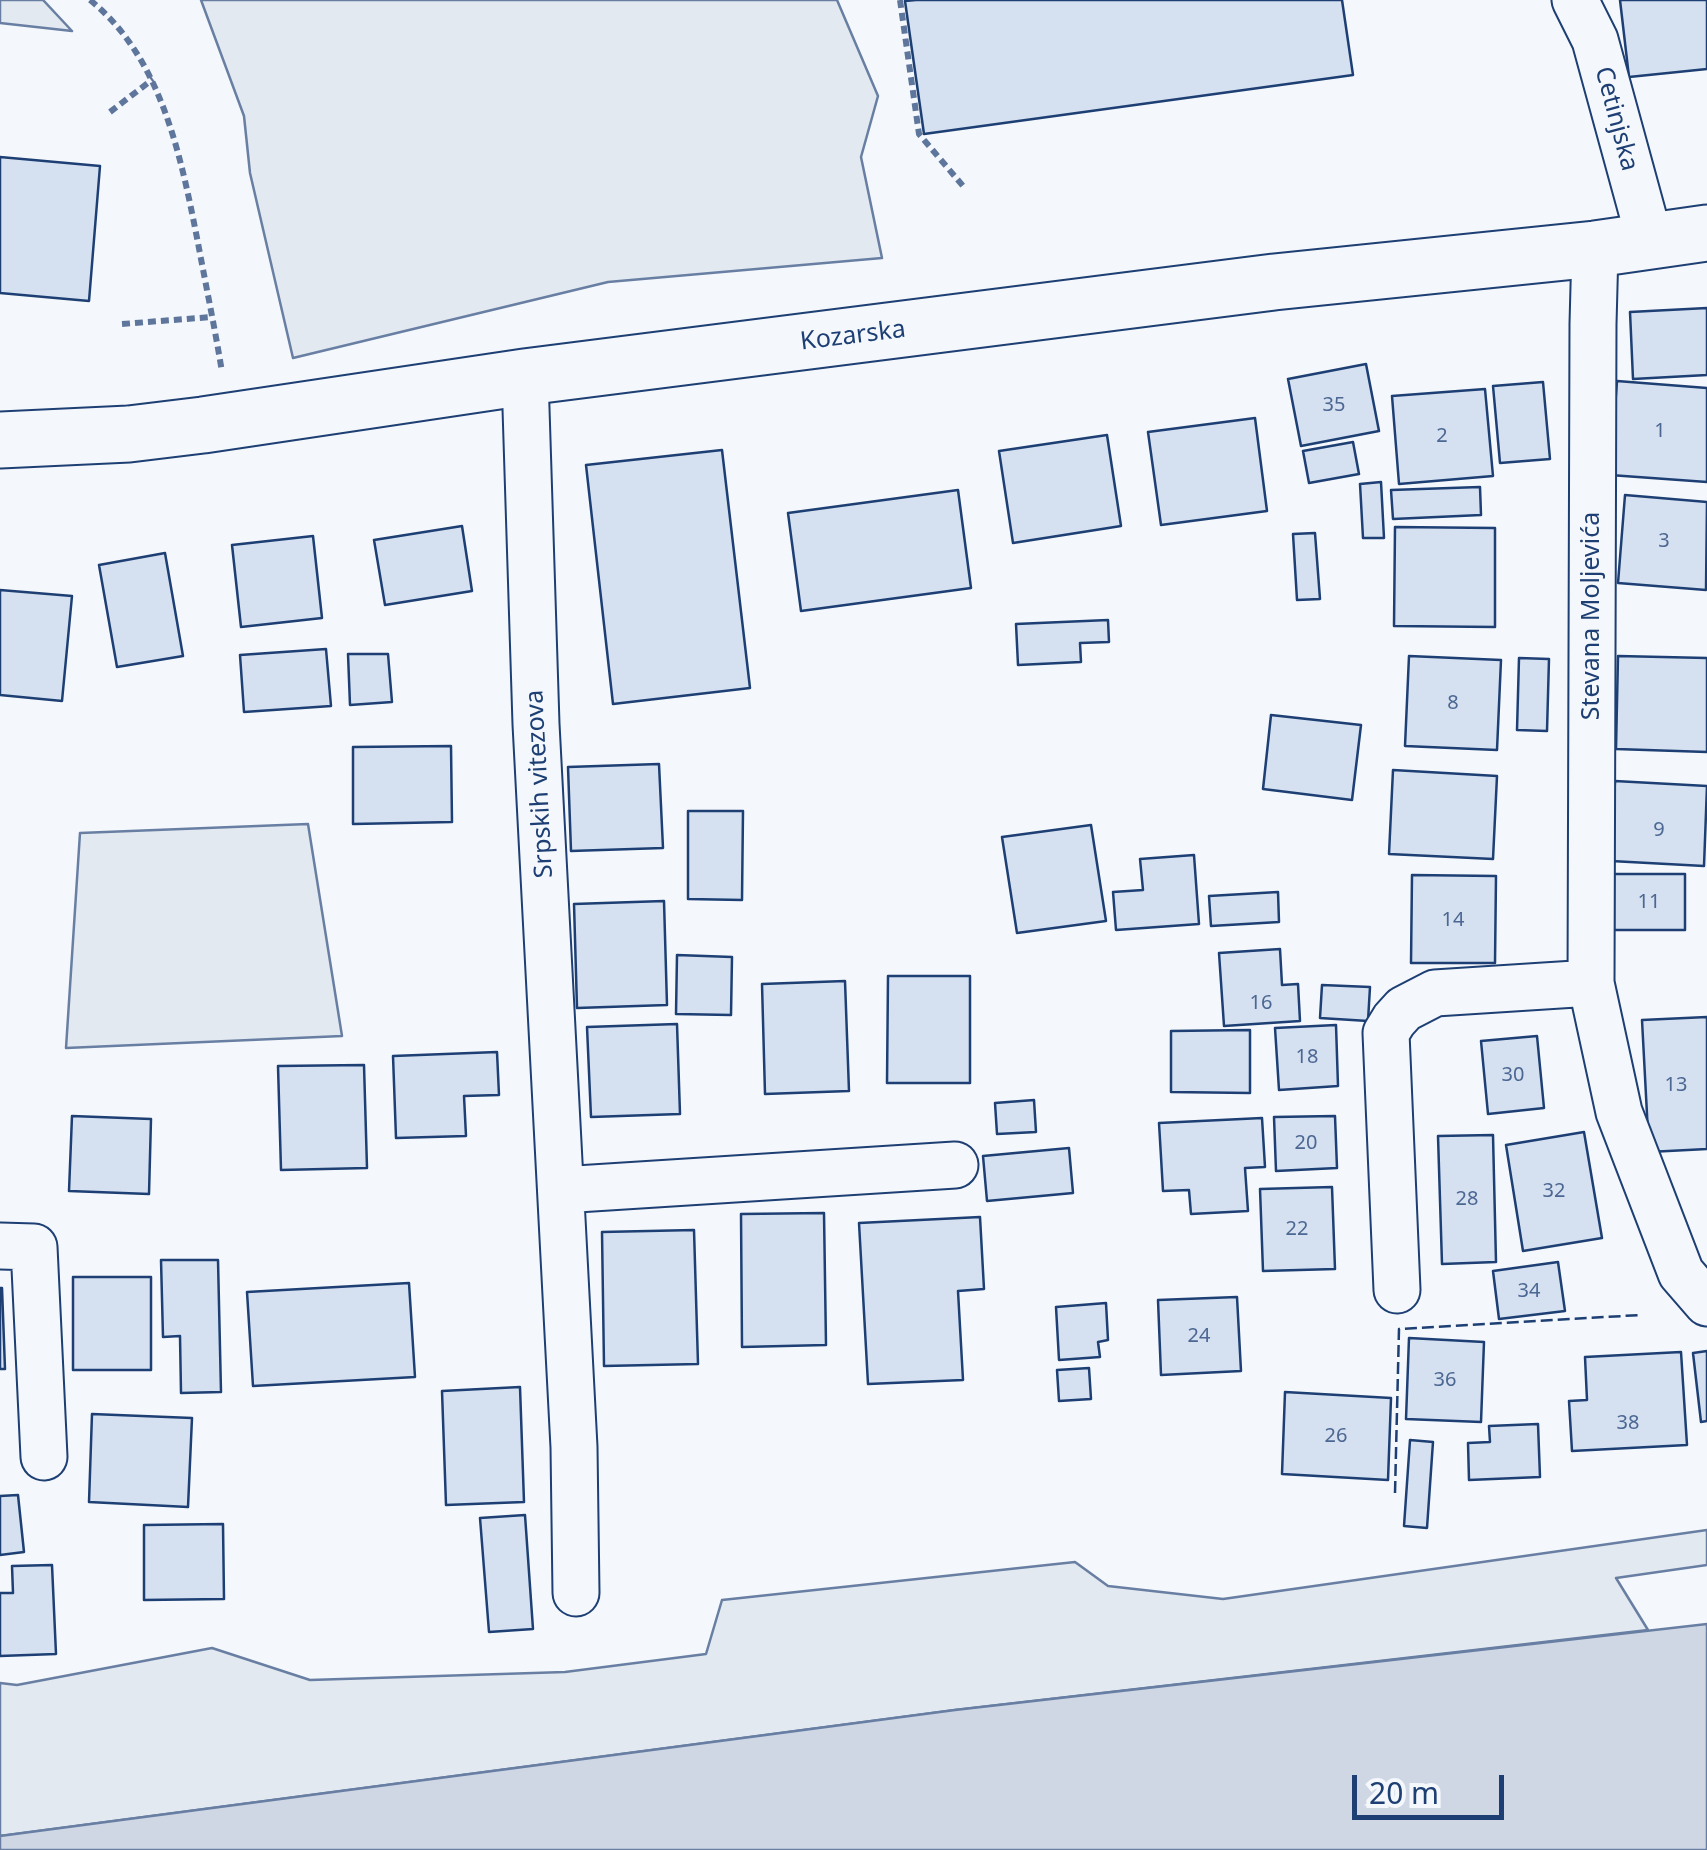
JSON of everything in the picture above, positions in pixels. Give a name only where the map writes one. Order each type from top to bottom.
[{"type":"main road","name":"Kozarska","points":[[0,440],[129,434],[524,377],[1274,282],[1595,249],[1707,233]]},
{"type":"street","name":"Cetinjska","points":[[1589,13],[1650,241]]},
{"type":"street","name":"Stevana Moljevića","points":[[1595,249],[1591,983],[1619,1112],[1681,1273],[1707,1302]]},
{"type":"street","name":"Srpskih vitezova","points":[[524,377],[536,724],[574,1447],[576,1593]]},
{"type":"street","points":[[1396,1290],[1386,1033],[1394,1020],[1435,992],[1591,983]]},
{"type":"street","points":[[561,1190],[955,1165]]},
{"type":"street","points":[[0,1246],[34,1247],[44,1457]]},
{"type":"path","points":[[90,0],[109,15],[152,79],[183,166],[224,384]]},
{"type":"path","points":[[900,0],[919,134],[963,186]]},
{"type":"path","points":[[110,112],[152,79]]},
{"type":"path","points":[[122,324],[212,317]]},
{"type":"shaded area","points":[[0,0],[43,0],[72,31],[0,23]]},
{"type":"shaded area","points":[[201,0],[837,0],[878,96],[861,157],[882,258],[608,282],[293,358],[250,173],[244,116]]},
{"type":"shaded area","points":[[308,824],[342,1036],[66,1048],[80,833]]},
{"type":"shaded area","points":[[1707,1530],[1707,1565],[1616,1578],[1648,1630],[955,1710],[0,1836],[0,1683],[17,1685],[212,1648],[310,1680],[565,1672],[706,1654],[722,1600],[1075,1562],[1108,1586],[1223,1599]]},
{"type":"shaded area","points":[[1707,1624],[1707,1850],[0,1850],[0,1836],[955,1710]]},
{"type":"building","points":[[1342,0],[1353,75],[924,134],[905,1]]},
{"type":"building","points":[[1620,0],[1707,0],[1707,69],[1629,77]]},
{"type":"building","points":[[0,157],[100,166],[89,301],[0,293]]},
{"type":"building","points":[[1707,308],[1707,375],[1633,379],[1630,312]]},
{"type":"building","points":[[1366,364],[1379,431],[1301,446],[1288,379]]},
{"type":"building","points":[[1617,381],[1707,388],[1707,482],[1610,475]]},
{"type":"building","points":[[1543,382],[1550,459],[1500,463],[1493,386]]},
{"type":"building","points":[[1485,389],[1493,476],[1399,484],[1392,396]]},
{"type":"building","points":[[1255,418],[1267,511],[1161,525],[1148,432]]},
{"type":"building","points":[[1107,435],[1121,526],[1013,543],[999,451]]},
{"type":"building","points":[[1353,442],[1359,474],[1309,483],[1303,451]]},
{"type":"building","points":[[722,450],[750,688],[613,704],[586,465]]},
{"type":"building","points":[[1381,482],[1384,538],[1363,538],[1360,484]]},
{"type":"building","points":[[1480,487],[1481,515],[1393,519],[1391,490]]},
{"type":"building","points":[[958,490],[971,588],[801,611],[788,513]]},
{"type":"building","points":[[1625,495],[1707,502],[1706,590],[1618,583]]},
{"type":"building","points":[[462,526],[472,591],[385,605],[374,540]]},
{"type":"building","points":[[1395,527],[1495,528],[1495,627],[1394,626]]},
{"type":"building","points":[[1315,533],[1320,599],[1297,600],[1293,534]]},
{"type":"building","points":[[313,536],[322,618],[241,627],[232,545]]},
{"type":"building","points":[[165,553],[183,656],[117,667],[99,565]]},
{"type":"building","points":[[0,590],[72,596],[62,701],[0,695]]},
{"type":"building","points":[[1108,620],[1109,642],[1080,643],[1081,662],[1018,665],[1016,624]]},
{"type":"building","points":[[326,649],[331,706],[244,712],[240,655]]},
{"type":"building","points":[[348,654],[388,654],[392,702],[350,705]]},
{"type":"building","points":[[1409,656],[1501,660],[1497,750],[1405,746]]},
{"type":"building","points":[[1618,656],[1707,658],[1707,752],[1616,749]]},
{"type":"building","points":[[1519,658],[1549,659],[1547,731],[1517,730]]},
{"type":"building","points":[[1271,715],[1361,725],[1352,800],[1263,789]]},
{"type":"building","points":[[451,746],[452,822],[353,824],[353,747]]},
{"type":"building","points":[[659,764],[663,848],[571,851],[568,767]]},
{"type":"building","points":[[1393,770],[1497,776],[1493,859],[1389,854]]},
{"type":"building","points":[[1615,781],[1707,786],[1704,866],[1611,861]]},
{"type":"building","points":[[688,811],[743,811],[742,900],[688,899]]},
{"type":"building","points":[[1091,825],[1106,921],[1017,933],[1002,837]]},
{"type":"building","points":[[1194,855],[1199,924],[1116,930],[1113,892],[1143,890],[1140,859]]},
{"type":"building","points":[[1614,874],[1685,874],[1685,930],[1614,930]]},
{"type":"building","points":[[1412,875],[1496,876],[1495,963],[1411,963]]},
{"type":"building","points":[[1278,892],[1279,922],[1211,926],[1209,896]]},
{"type":"building","points":[[664,901],[667,1005],[577,1008],[574,904]]},
{"type":"building","points":[[1280,949],[1282,985],[1298,984],[1300,1021],[1224,1026],[1219,953]]},
{"type":"building","points":[[677,955],[732,957],[731,1015],[676,1014]]},
{"type":"building","points":[[888,976],[970,976],[970,1083],[887,1083]]},
{"type":"building","points":[[845,981],[849,1091],[765,1094],[762,984]]},
{"type":"building","points":[[1322,985],[1370,987],[1368,1021],[1320,1018]]},
{"type":"building","points":[[1707,1017],[1707,1149],[1649,1152],[1642,1020]]},
{"type":"building","points":[[677,1024],[680,1114],[591,1117],[587,1027]]},
{"type":"building","points":[[1336,1025],[1338,1086],[1279,1090],[1275,1028]]},
{"type":"building","points":[[1250,1030],[1250,1093],[1171,1092],[1171,1031]]},
{"type":"building","points":[[1537,1036],[1544,1108],[1488,1114],[1481,1041]]},
{"type":"building","points":[[497,1052],[499,1095],[464,1096],[466,1136],[396,1138],[393,1056]]},
{"type":"building","points":[[364,1065],[367,1168],[281,1170],[278,1066]]},
{"type":"building","points":[[1034,1100],[1036,1132],[997,1134],[995,1103]]},
{"type":"building","points":[[72,1116],[151,1119],[149,1194],[69,1191]]},
{"type":"building","points":[[1335,1116],[1337,1168],[1276,1171],[1274,1117]]},
{"type":"building","points":[[1262,1118],[1265,1167],[1245,1168],[1248,1211],[1191,1214],[1189,1190],[1163,1191],[1159,1123]]},
{"type":"building","points":[[1584,1132],[1602,1238],[1523,1251],[1506,1145]]},
{"type":"building","points":[[1493,1135],[1496,1262],[1442,1264],[1438,1136]]},
{"type":"building","points":[[1069,1148],[1073,1193],[987,1201],[983,1156]]},
{"type":"building","points":[[1332,1187],[1335,1269],[1263,1271],[1260,1189]]},
{"type":"building","points":[[824,1213],[826,1345],[742,1347],[741,1214]]},
{"type":"building","points":[[980,1217],[984,1289],[958,1291],[963,1380],[868,1384],[859,1223]]},
{"type":"building","points":[[694,1230],[698,1364],[604,1366],[602,1232]]},
{"type":"building","points":[[161,1260],[218,1260],[221,1392],[181,1393],[180,1336],[163,1337]]},
{"type":"building","points":[[1558,1262],[1565,1311],[1499,1319],[1493,1271]]},
{"type":"building","points":[[73,1277],[151,1277],[151,1370],[73,1370]]},
{"type":"building","points":[[409,1283],[415,1377],[253,1386],[247,1292]]},
{"type":"building","points":[[2,1288],[5,1369],[0,1369]]},
{"type":"building","points":[[1237,1297],[1241,1371],[1161,1375],[1158,1300]]},
{"type":"building","points":[[1106,1303],[1108,1340],[1098,1342],[1100,1357],[1059,1360],[1056,1307]]},
{"type":"building","points":[[1409,1338],[1484,1342],[1481,1422],[1406,1419]]},
{"type":"building","points":[[1707,1351],[1707,1421],[1701,1422],[1693,1353]]},
{"type":"building","points":[[1681,1352],[1687,1445],[1572,1451],[1569,1401],[1587,1400],[1585,1357]]},
{"type":"building","points":[[1089,1368],[1091,1399],[1059,1401],[1057,1370]]},
{"type":"building","points":[[520,1387],[524,1502],[446,1505],[442,1391]]},
{"type":"building","points":[[1285,1392],[1391,1398],[1388,1480],[1282,1474]]},
{"type":"building","points":[[92,1414],[192,1418],[188,1507],[89,1502]]},
{"type":"building","points":[[1538,1424],[1540,1477],[1469,1480],[1468,1443],[1490,1442],[1489,1426]]},
{"type":"building","points":[[1410,1440],[1433,1442],[1427,1528],[1404,1526]]},
{"type":"building","points":[[18,1495],[24,1552],[0,1555],[0,1496]]},
{"type":"building","points":[[525,1515],[533,1629],[489,1632],[480,1518]]},
{"type":"building","points":[[223,1524],[224,1599],[144,1600],[144,1525]]},
{"type":"building","points":[[52,1565],[56,1654],[0,1656],[0,1593],[13,1593],[12,1566]]},
{"type":"fence","points":[[1395,1493],[1399,1329],[1640,1315]]}]
